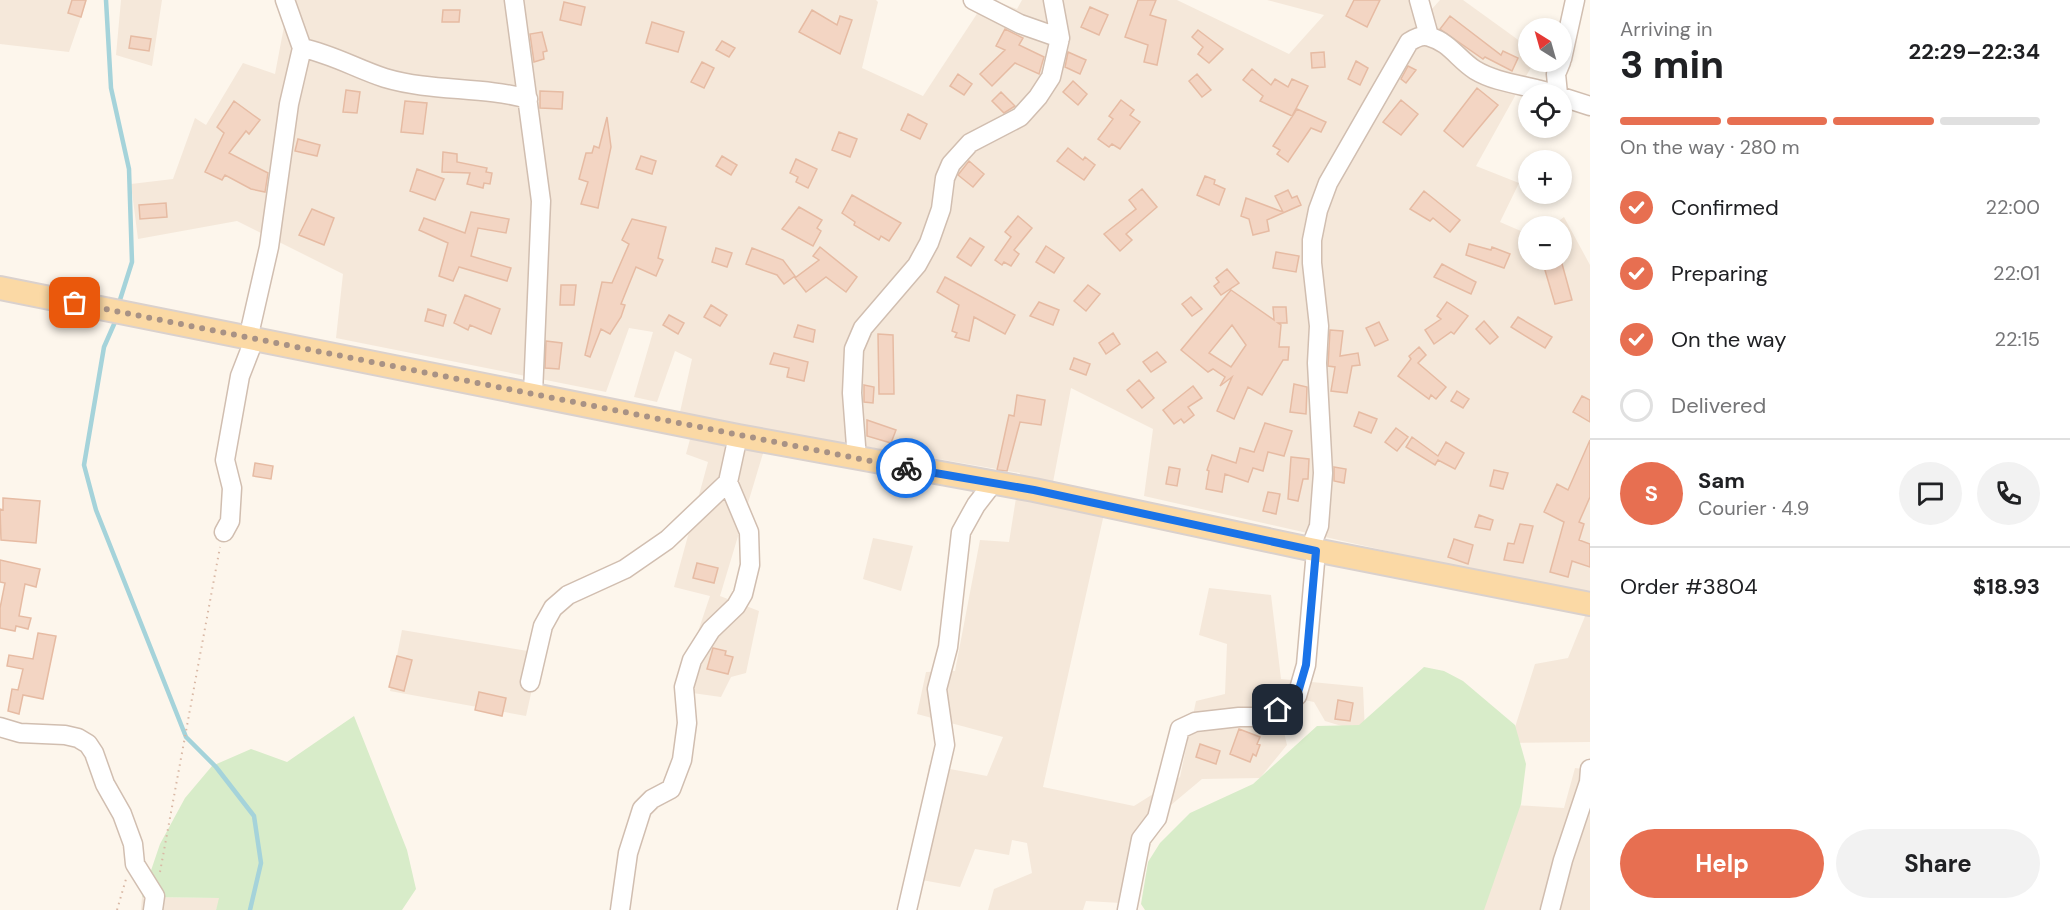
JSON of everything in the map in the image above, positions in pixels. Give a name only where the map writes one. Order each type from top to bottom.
[{"type":"main road","points":[[0,288],[738,436],[993,483],[1313,550],[1590,604]]},
{"type":"street","points":[[224,532],[230,521],[232,488],[225,460],[240,376],[251,339],[269,247],[289,104],[302,48],[285,0]]},
{"type":"street","points":[[514,0],[541,201],[533,394]]},
{"type":"street","points":[[973,0],[1020,24],[1060,38]]},
{"type":"street","points":[[857,459],[852,393],[854,349],[863,328],[917,266],[929,243],[941,209],[945,178],[951,164],[970,142],[1020,117],[1038,97],[1051,77],[1060,38],[1053,0]]},
{"type":"street","points":[[1419,0],[1429,36]]},
{"type":"street","points":[[1571,18],[1575,0]]},
{"type":"street","points":[[1127,910],[1141,839],[1157,818],[1180,729],[1195,722],[1263,717],[1297,696],[1306,665],[1313,550],[1318,526],[1323,472],[1317,363],[1319,326],[1312,263],[1312,240],[1318,210],[1328,183],[1409,42],[1429,36],[1445,44],[1475,70],[1518,84]]},
{"type":"street","points":[[302,48],[324,52],[386,78],[471,92],[507,93],[528,99]]},
{"type":"street","points":[[1572,100],[1590,106]]},
{"type":"street","points":[[530,682],[543,626],[553,608],[568,595],[625,568],[667,540],[728,482],[738,436]]},
{"type":"street","points":[[620,910],[628,853],[642,809],[652,799],[671,789],[682,760],[687,723],[684,687],[692,660],[711,630],[736,606],[743,594],[750,565],[749,532],[728,482]]},
{"type":"street","points":[[907,910],[945,745],[937,689],[948,647],[962,532],[976,504],[993,483]]},
{"type":"street","points":[[0,727],[20,733],[72,736],[88,744],[94,753],[105,784],[122,814],[133,844],[135,864],[154,903]]},
{"type":"street","points":[[1550,910],[1563,860],[1589,782],[1590,769]]},
{"type":"path","points":[[154,903],[224,532]]},
{"type":"path","points":[[117,910],[125,881],[135,864]]},
{"type":"shaded area","points":[[0,0],[87,0],[69,52],[0,44]]},
{"type":"shaded area","points":[[121,0],[162,0],[152,66],[116,55]]},
{"type":"shaded area","points":[[289,0],[876,0],[878,2],[862,68],[923,96],[986,0],[993,0],[1017,9],[1022,0],[1177,0],[1289,54],[1324,15],[1267,0],[1422,0],[1431,10],[1440,0],[1463,0],[1518,40],[1518,72],[1528,72],[1522,84],[1518,84],[1518,91],[1476,166],[1518,183],[1500,222],[1518,230],[1518,270],[1572,270],[1572,232],[1590,265],[1590,597],[1144,496],[1153,429],[1071,388],[1049,503],[1104,514],[1043,787],[1134,806],[1180,777],[1196,701],[1225,694],[1227,644],[1199,635],[1209,588],[1271,595],[1281,679],[1363,687],[1365,733],[1325,721],[1314,702],[1275,694],[1287,745],[1260,778],[1202,779],[1146,826],[1121,903],[1086,901],[1083,910],[988,910],[994,889],[1032,873],[1027,843],[1012,840],[1009,855],[975,849],[960,887],[911,878],[929,765],[987,776],[1003,737],[917,714],[926,672],[955,671],[980,540],[1009,542],[1020,473],[770,430],[720,596],[759,611],[746,673],[731,677],[721,697],[678,691],[710,596],[674,587],[708,462],[686,454],[696,417],[680,412],[692,359],[675,351],[657,402],[634,397],[653,332],[629,328],[606,392],[336,338],[343,274],[237,221],[138,239],[131,184],[173,179],[195,118],[206,125],[243,63],[275,74]]},
{"type":"shaded area","points":[[873,538],[913,546],[901,591],[863,579]]},
{"type":"shaded area","points":[[1590,604],[1590,742],[1510,743],[1535,664],[1568,658]]},
{"type":"shaded area","points":[[402,630],[540,653],[526,716],[390,691]]},
{"type":"shaded area","points":[[1575,768],[1590,770],[1590,910],[1472,910],[1500,804],[1564,808]]},
{"type":"shaded area","points":[[142,897],[220,898],[216,910],[141,910]]},
{"type":"green space","points":[[1424,667],[1444,671],[1463,681],[1515,725],[1526,764],[1521,804],[1484,910],[1145,910],[1141,904],[1148,862],[1160,843],[1190,813],[1253,784],[1317,726],[1359,725]]},
{"type":"green space","points":[[354,716],[407,850],[416,889],[402,910],[216,910],[219,898],[142,897],[160,844],[185,798],[212,766],[251,749],[287,762]]},
{"type":"building","points":[[72,0],[86,0],[81,17],[68,13]]},
{"type":"building","points":[[1138,0],[1156,0],[1150,15],[1166,20],[1157,65],[1144,62],[1148,45],[1125,37]]},
{"type":"building","points":[[1354,0],[1380,0],[1367,27],[1346,16]]},
{"type":"building","points":[[564,2],[585,7],[581,25],[560,20]]},
{"type":"building","points":[[1090,7],[1108,15],[1099,35],[1081,27]]},
{"type":"building","points":[[443,10],[460,10],[459,22],[442,22]]},
{"type":"building","points":[[812,10],[837,25],[840,16],[852,20],[840,54],[799,32]]},
{"type":"building","points":[[1450,16],[1501,55],[1503,51],[1518,58],[1512,71],[1485,57],[1483,59],[1440,29]]},
{"type":"building","points":[[652,22],[684,32],[678,52],[646,43]]},
{"type":"building","points":[[1005,29],[1023,38],[1019,45],[1044,57],[1039,74],[1015,63],[992,86],[980,74],[1005,50],[996,46]]},
{"type":"building","points":[[1198,30],[1223,49],[1209,63],[1198,54],[1203,47],[1192,37]]},
{"type":"building","points":[[542,32],[547,51],[543,52],[544,59],[534,62],[530,34]]},
{"type":"building","points":[[131,36],[151,39],[149,51],[129,48]]},
{"type":"building","points":[[722,41],[735,48],[729,57],[716,50]]},
{"type":"building","points":[[1068,52],[1086,60],[1080,74],[1065,67]]},
{"type":"building","points":[[1324,52],[1325,67],[1312,68],[1311,53]]},
{"type":"building","points":[[1356,61],[1368,68],[1360,85],[1348,79]]},
{"type":"building","points":[[702,62],[714,68],[704,88],[691,82]]},
{"type":"building","points":[[1408,66],[1416,70],[1406,83],[1401,79]]},
{"type":"building","points":[[1252,69],[1271,85],[1275,79],[1288,87],[1292,79],[1308,86],[1292,116],[1260,101],[1263,96],[1243,80]]},
{"type":"building","points":[[958,74],[972,84],[964,95],[950,86]]},
{"type":"building","points":[[1197,74],[1211,90],[1202,97],[1189,81]]},
{"type":"building","points":[[1073,81],[1087,94],[1078,105],[1063,92]]},
{"type":"building","points":[[1477,88],[1498,105],[1463,147],[1444,131]]},
{"type":"building","points":[[346,90],[360,92],[357,113],[343,112]]},
{"type":"building","points":[[540,91],[563,92],[562,109],[540,108]]},
{"type":"building","points":[[1001,92],[1015,106],[1004,113],[992,101]]},
{"type":"building","points":[[1121,100],[1134,110],[1130,115],[1140,122],[1120,149],[1112,144],[1109,147],[1098,139],[1113,119],[1109,116]]},
{"type":"building","points":[[1401,100],[1418,114],[1401,135],[1383,122]]},
{"type":"building","points":[[234,101],[260,120],[249,134],[246,131],[229,153],[268,173],[265,192],[251,189],[225,175],[222,180],[205,172],[224,133],[217,127]]},
{"type":"building","points":[[405,101],[427,103],[423,134],[401,132]]},
{"type":"building","points":[[1297,109],[1326,122],[1321,132],[1311,128],[1288,162],[1277,154],[1280,150],[1273,146]]},
{"type":"building","points":[[908,114],[927,124],[920,139],[901,130]]},
{"type":"building","points":[[607,117],[611,147],[598,208],[581,204],[588,182],[579,179],[586,153],[592,153],[594,146],[599,148]]},
{"type":"building","points":[[839,132],[857,139],[850,157],[832,150]]},
{"type":"building","points":[[298,139],[320,145],[317,156],[295,151]]},
{"type":"building","points":[[1068,148],[1083,160],[1085,157],[1095,165],[1084,180],[1057,161]]},
{"type":"building","points":[[443,152],[457,154],[457,162],[487,168],[486,172],[492,173],[490,184],[484,183],[483,188],[467,184],[470,173],[442,172]]},
{"type":"building","points":[[641,156],[656,161],[652,174],[636,169]]},
{"type":"building","points":[[722,156],[737,165],[731,175],[716,166]]},
{"type":"building","points":[[796,159],[817,169],[808,188],[796,182],[798,177],[790,173]]},
{"type":"building","points":[[969,161],[984,174],[973,187],[958,175]]},
{"type":"building","points":[[417,169],[444,179],[435,200],[410,191]]},
{"type":"building","points":[[1205,176],[1215,180],[1214,184],[1225,189],[1219,205],[1197,195]]},
{"type":"building","points":[[1142,189],[1157,207],[1126,234],[1132,240],[1120,251],[1104,234],[1136,209],[1129,200]]},
{"type":"building","points":[[1288,190],[1292,198],[1297,196],[1301,205],[1267,220],[1269,231],[1253,235],[1249,219],[1241,216],[1246,198],[1283,212],[1275,196]]},
{"type":"building","points":[[1424,191],[1460,220],[1450,232],[1433,218],[1430,221],[1410,209]]},
{"type":"building","points":[[852,195],[901,223],[889,241],[881,236],[879,240],[854,225],[855,222],[842,213]]},
{"type":"building","points":[[166,203],[167,217],[140,219],[139,205]]},
{"type":"building","points":[[799,207],[822,220],[817,228],[821,231],[813,246],[782,229]]},
{"type":"building","points":[[312,209],[334,218],[324,245],[299,235]]},
{"type":"building","points":[[471,212],[509,219],[506,233],[478,228],[471,256],[511,268],[507,281],[459,267],[453,281],[439,276],[448,243],[419,230],[424,218],[465,233]]},
{"type":"building","points":[[1018,216],[1032,228],[1014,250],[1019,254],[1011,266],[1004,262],[1002,265],[995,260],[1011,237],[1005,232]]},
{"type":"building","points":[[632,219],[666,227],[658,258],[663,260],[656,276],[636,267],[621,304],[625,305],[621,317],[610,334],[601,329],[590,357],[585,355],[602,282],[612,283],[629,244],[622,240]]},
{"type":"building","points":[[970,238],[984,247],[971,266],[957,257]]},
{"type":"building","points":[[1469,244],[1491,250],[1492,247],[1510,254],[1504,268],[1466,255]]},
{"type":"building","points":[[1046,246],[1064,258],[1054,273],[1036,262]]},
{"type":"building","points":[[820,247],[857,277],[846,292],[826,277],[806,292],[795,278],[819,260],[813,256]]},
{"type":"building","points":[[716,248],[732,253],[727,267],[712,262]]},
{"type":"building","points":[[752,248],[783,260],[795,276],[784,284],[777,275],[746,264]]},
{"type":"building","points":[[1276,252],[1299,256],[1296,272],[1273,268]]},
{"type":"building","points":[[1442,264],[1476,282],[1471,294],[1434,277]]},
{"type":"building","points":[[1227,269],[1239,283],[1221,295],[1214,286],[1219,282],[1216,278]]},
{"type":"building","points":[[1545,270],[1564,270],[1572,300],[1555,304]]},
{"type":"building","points":[[945,277],[1015,315],[1005,334],[974,317],[969,341],[955,337],[957,333],[952,331],[959,305],[937,292]]},
{"type":"building","points":[[561,285],[576,285],[574,305],[560,305]]},
{"type":"building","points":[[1088,285],[1100,294],[1086,311],[1074,301]]},
{"type":"building","points":[[1231,290],[1274,320],[1273,307],[1286,307],[1287,323],[1278,323],[1281,325],[1279,347],[1289,347],[1288,360],[1283,360],[1262,395],[1248,387],[1234,419],[1217,411],[1232,377],[1220,386],[1225,377],[1213,369],[1208,372],[1181,350]],"holes":[[[1232,325],[1246,345],[1231,367],[1209,353]]]},
{"type":"building","points":[[465,295],[500,309],[491,334],[470,325],[468,330],[454,323]]},
{"type":"building","points":[[1191,297],[1202,309],[1192,316],[1182,304]]},
{"type":"building","points":[[1039,302],[1059,310],[1053,325],[1030,316]]},
{"type":"building","points":[[1447,302],[1468,316],[1454,334],[1451,332],[1434,344],[1425,330],[1441,319],[1437,316]]},
{"type":"building","points":[[711,305],[727,315],[720,326],[704,317]]},
{"type":"building","points":[[428,309],[446,315],[443,326],[425,321]]},
{"type":"building","points":[[669,315],[684,323],[678,334],[663,325]]},
{"type":"building","points":[[1518,317],[1552,337],[1545,348],[1511,327]]},
{"type":"building","points":[[1484,321],[1498,337],[1490,344],[1476,329]]},
{"type":"building","points":[[1379,322],[1388,340],[1375,346],[1366,328]]},
{"type":"building","points":[[798,325],[815,330],[813,342],[794,337]]},
{"type":"building","points":[[1330,330],[1343,331],[1340,356],[1358,353],[1360,365],[1352,366],[1347,393],[1331,391],[1335,367],[1328,366]]},
{"type":"building","points":[[1113,333],[1120,344],[1106,354],[1099,343]]},
{"type":"building","points":[[878,334],[893,335],[894,394],[879,394]]},
{"type":"building","points":[[546,341],[562,343],[559,369],[545,368]]},
{"type":"building","points":[[1419,347],[1426,355],[1418,363],[1446,387],[1436,399],[1431,395],[1429,399],[1398,376],[1411,359],[1409,356]]},
{"type":"building","points":[[1157,352],[1166,362],[1151,372],[1143,362]]},
{"type":"building","points":[[774,353],[808,362],[804,381],[787,377],[789,368],[770,364]]},
{"type":"building","points":[[1074,358],[1090,364],[1086,375],[1070,369]]},
{"type":"building","points":[[1139,380],[1154,398],[1142,408],[1127,390]]},
{"type":"building","points":[[1294,384],[1307,387],[1306,414],[1290,412]]},
{"type":"building","points":[[864,385],[874,387],[873,403],[864,402]]},
{"type":"building","points":[[1193,386],[1202,398],[1188,407],[1194,415],[1184,423],[1181,419],[1174,424],[1163,410]]},
{"type":"building","points":[[1457,391],[1469,399],[1463,408],[1451,401]]},
{"type":"building","points":[[1017,395],[1045,400],[1041,425],[1020,422],[1007,471],[997,470],[1009,415],[1014,416]]},
{"type":"building","points":[[1582,396],[1590,400],[1590,422],[1573,412]]},
{"type":"building","points":[[1359,412],[1377,419],[1371,433],[1354,426]]},
{"type":"building","points":[[867,420],[896,430],[891,443],[867,436]]},
{"type":"building","points":[[1265,423],[1292,431],[1284,456],[1268,452],[1263,471],[1253,468],[1248,482],[1225,474],[1222,492],[1206,489],[1209,471],[1207,470],[1212,455],[1236,463],[1240,448],[1254,452]]},
{"type":"building","points":[[1396,428],[1408,437],[1397,451],[1385,442]]},
{"type":"building","points":[[1412,437],[1438,456],[1446,442],[1464,453],[1455,469],[1438,460],[1435,465],[1406,447]]},
{"type":"building","points":[[1590,440],[1590,497],[1579,522],[1584,524],[1579,540],[1590,544],[1590,567],[1572,561],[1568,577],[1550,572],[1564,522],[1544,512],[1557,484],[1568,490]]},
{"type":"building","points":[[1291,457],[1309,459],[1308,479],[1303,479],[1298,501],[1288,499]]},
{"type":"building","points":[[255,463],[273,466],[271,479],[253,476]]},
{"type":"building","points":[[1169,467],[1180,469],[1177,486],[1166,484]]},
{"type":"building","points":[[1334,467],[1346,469],[1344,483],[1334,481]]},
{"type":"building","points":[[1494,470],[1508,473],[1503,489],[1490,486]]},
{"type":"building","points":[[1268,492],[1280,494],[1276,514],[1263,511]]},
{"type":"building","points":[[3,498],[40,501],[36,543],[1,540],[0,509],[3,510]]},
{"type":"building","points":[[1479,515],[1493,520],[1490,530],[1475,527]]},
{"type":"building","points":[[1520,524],[1533,526],[1523,563],[1504,560],[1508,543],[1514,544]]},
{"type":"building","points":[[1454,539],[1473,545],[1468,564],[1448,557]]},
{"type":"building","points":[[0,560],[40,569],[36,587],[25,584],[19,616],[31,618],[28,629],[16,626],[15,631],[0,628],[0,608],[5,583],[0,582]]},
{"type":"building","points":[[697,563],[718,568],[714,583],[693,578]]},
{"type":"building","points":[[38,633],[56,636],[43,699],[23,695],[19,714],[8,711],[12,689],[18,690],[23,669],[7,666],[9,655],[33,659]]},
{"type":"building","points":[[713,648],[726,651],[725,655],[733,657],[728,674],[707,669]]},
{"type":"building","points":[[397,656],[412,660],[404,691],[389,687]]},
{"type":"building","points":[[479,692],[506,698],[502,716],[475,710]]},
{"type":"building","points":[[1338,700],[1353,703],[1350,721],[1335,719]]},
{"type":"building","points":[[1239,729],[1260,737],[1256,756],[1253,754],[1250,762],[1230,754]]},
{"type":"building","points":[[1200,744],[1220,751],[1216,764],[1196,757]]},
{"type":"waterway","points":[[106,0],[111,88],[129,169],[132,262],[119,303]]},
{"type":"waterway","points":[[115,322],[104,347],[84,465],[96,510],[186,737],[216,767],[254,816],[261,863],[250,910]]},
{"type":"way so far","points":[[75,303],[906,468]]},
{"type":"route","points":[[906,468],[1034,490],[1316,551],[1306,665],[1297,696],[1278,710]]}]
